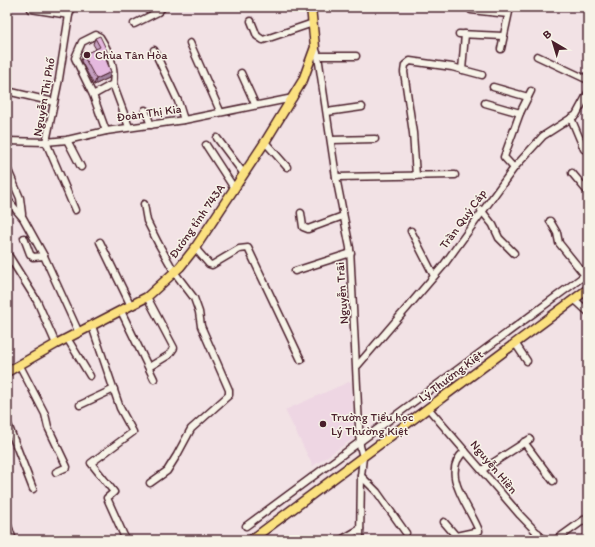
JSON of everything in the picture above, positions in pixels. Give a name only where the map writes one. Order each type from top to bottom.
[{"type":"main road","name":"Đường tỉnh 743A","points":[[7,372],[67,338],[147,297],[175,273],[195,248],[293,98],[310,64],[315,47],[311,7]]},
{"type":"main road","name":"Lý Thường Kiệt","points":[[251,540],[261,537],[363,457],[588,289]]},
{"type":"street","name":"Nguyễn Thị Phố","points":[[72,7],[69,15],[46,142],[75,210]]},
{"type":"street","points":[[134,24],[158,12],[163,7]]},
{"type":"street","points":[[501,49],[510,7]]},
{"type":"street","points":[[31,9],[69,15]]},
{"type":"street","points":[[472,10],[508,14]]},
{"type":"street","points":[[250,21],[257,36],[263,40],[313,24]]},
{"type":"street","points":[[462,70],[462,34],[503,36]]},
{"type":"street","points":[[106,130],[93,95],[75,58],[79,47],[86,39],[96,36],[102,41],[112,62],[114,76],[113,84],[129,127]]},
{"type":"street","points":[[190,43],[220,111]]},
{"type":"street","name":"Nguyễn Trãi","points":[[315,47],[318,56],[332,140],[336,177],[351,253],[358,364],[360,441],[363,457],[361,476],[360,540]]},
{"type":"street","points":[[154,50],[178,101],[184,120]]},
{"type":"street","points":[[318,56],[356,56]]},
{"type":"street","points":[[537,56],[588,80]]},
{"type":"street","points":[[416,176],[413,133],[404,72],[405,65],[410,61],[482,74]]},
{"type":"street","points":[[241,73],[255,104]]},
{"type":"street","points":[[93,95],[113,84]]},
{"type":"street","points":[[493,87],[528,97]]},
{"type":"street","points":[[7,91],[54,102]]},
{"type":"street","points":[[514,168],[504,157],[520,113],[532,91]]},
{"type":"street","name":"Trần Quý Cáp","points":[[358,364],[434,276],[481,210],[514,168],[543,136],[571,118],[580,110],[588,93]]},
{"type":"street","name":"Đoàn Thị Kia","points":[[7,141],[46,142],[68,140],[106,130],[184,120],[220,111],[293,98]]},
{"type":"street","points":[[485,103],[520,113]]},
{"type":"street","points":[[327,112],[362,107]]},
{"type":"street","points":[[145,110],[151,125]]},
{"type":"street","points":[[571,118],[584,149]]},
{"type":"street","points":[[217,138],[244,174]]},
{"type":"street","points":[[332,140],[375,139]]},
{"type":"street","points":[[68,140],[81,167]]},
{"type":"street","points":[[265,142],[287,167]]},
{"type":"street","points":[[206,145],[234,188]]},
{"type":"street","points":[[7,168],[20,198],[23,218]]},
{"type":"street","points":[[572,173],[588,192]]},
{"type":"street","points":[[336,177],[455,175]]},
{"type":"street","points":[[7,199],[23,218],[44,256],[79,333]]},
{"type":"street","points":[[144,204],[147,221],[175,273],[194,298],[199,312],[201,326],[230,395],[191,429],[178,455],[167,471],[150,483]]},
{"type":"street","points":[[481,210],[493,225],[499,238],[514,253]]},
{"type":"street","points":[[301,213],[303,227],[308,229],[344,216]]},
{"type":"street","points":[[246,526],[587,276],[559,243],[558,233],[550,220]]},
{"type":"street","points":[[411,231],[434,276]]},
{"type":"street","points":[[24,238],[30,254],[33,257],[44,256]]},
{"type":"street","points":[[100,242],[131,306]]},
{"type":"street","points":[[195,248],[209,264],[212,265],[239,249],[248,248],[301,360]]},
{"type":"street","points":[[7,253],[37,301],[56,344]]},
{"type":"street","points":[[295,271],[351,253]]},
{"type":"street","points":[[147,297],[174,348],[169,355],[149,367]]},
{"type":"street","points":[[574,299],[588,312]]},
{"type":"street","points":[[121,311],[154,379]]},
{"type":"street","points":[[92,326],[120,408],[133,432],[91,463],[114,492],[108,498],[125,538]]},
{"type":"street","points":[[67,338],[90,376]]},
{"type":"street","points":[[515,343],[527,361]]},
{"type":"street","points":[[20,366],[46,414],[48,427],[66,467],[56,472]]},
{"type":"street","points":[[80,405],[114,389]]},
{"type":"street","name":"Nguyễn Hiền","points":[[428,408],[544,540]]},
{"type":"street","points":[[7,422],[33,489]]},
{"type":"street","points":[[482,470],[527,441],[553,481]]},
{"type":"street","points":[[444,522],[456,536],[479,532],[455,483],[457,464],[462,454],[466,451]]},
{"type":"street","points":[[361,476],[377,492],[406,533]]},
{"type":"street","points":[[556,540],[588,517]]},
{"type":"street","points":[[7,523],[14,540]]},
{"type":"street","points":[[341,540],[360,528]]},
{"type":"street","points":[[530,540],[538,533]]},
{"type":"shaded area","name":"Trường Tiểu học Lý Thường Kiệt","points":[[351,381],[354,438],[313,466],[285,410]]},
{"type":"building","points":[[100,36],[109,55],[105,57],[111,72],[96,79],[83,55],[100,47],[95,38]]},
{"type":"place","name":"Chùa Tân Hòa","points":[[87,55]]},
{"type":"place","name":"Trường Tiểu học Lý Thường Kiệt","points":[[323,424]]}]
